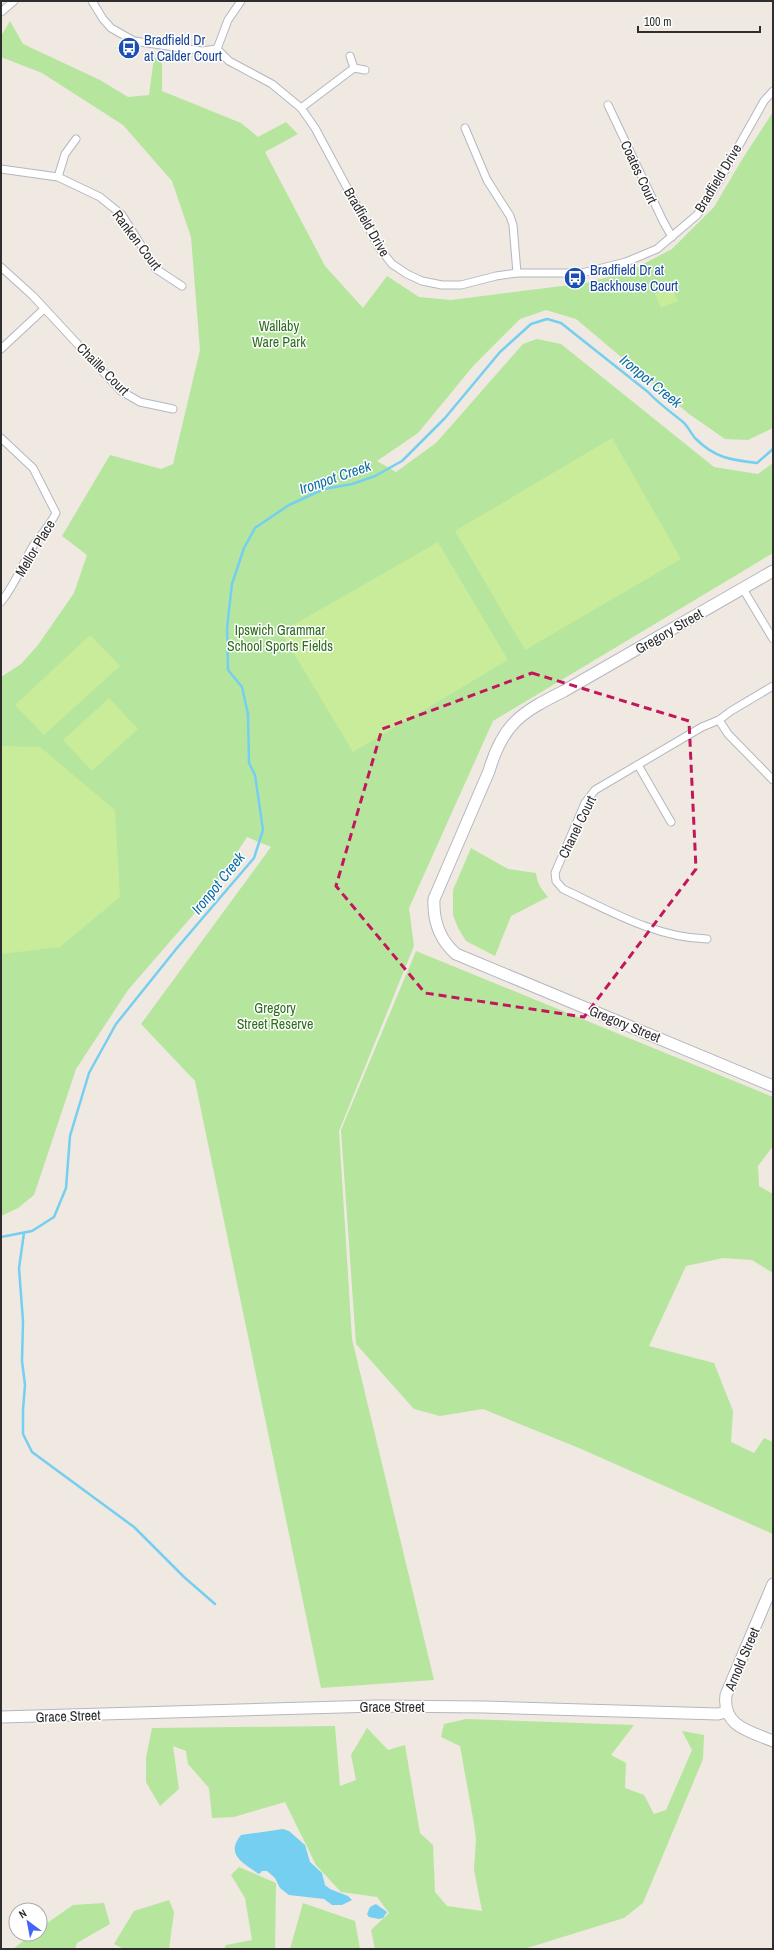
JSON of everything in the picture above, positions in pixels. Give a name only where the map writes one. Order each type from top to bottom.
[{"type":"main road","name":"Gregory Street","points":[[773,571],[564,691],[525,720],[515,730],[489,771],[441,883],[440,909],[444,928],[454,944],[477,962],[773,1086]]},
{"type":"main road","name":"Arnold Street","points":[[726,1712],[726,1694],[773,1584]]},
{"type":"main road","name":"Grace Street","points":[[1,1717],[376,1706],[485,1707],[718,1714],[726,1712]]},
{"type":"main road","points":[[726,1712],[730,1718],[743,1728],[773,1741]]},
{"type":"street","points":[[1,12],[14,1]]},
{"type":"street","points":[[92,1],[107,24],[116,32],[134,41],[202,51],[217,49],[228,20],[241,1]]},
{"type":"street","name":"Bradfield Drive","points":[[217,49],[229,61],[272,84],[301,108],[315,128],[380,249],[395,266],[422,281],[442,285],[461,285],[496,276],[517,273],[582,274],[626,262],[657,249],[697,215],[719,181],[764,101],[773,91]]},
{"type":"street","points":[[350,56],[354,68]]},
{"type":"street","points":[[301,108],[354,68],[365,70]]},
{"type":"street","name":"Coates Court","points":[[608,105],[662,221],[672,237]]},
{"type":"street","points":[[465,128],[487,180],[510,216],[513,225],[517,273]]},
{"type":"street","points":[[58,177],[65,154],[76,140]]},
{"type":"street","name":"Ranken Court","points":[[1,169],[58,177],[100,197],[122,215],[156,269],[182,286]]},
{"type":"street","name":"Chaille Court","points":[[1,267],[33,296],[44,310],[121,391],[140,402],[173,409]]},
{"type":"street","points":[[1,349],[44,310]]},
{"type":"street","name":"Mellor Place","points":[[1,438],[33,468],[56,513],[47,529],[34,546],[10,591],[1,602]]},
{"type":"street","points":[[744,589],[773,639]]},
{"type":"street","name":"Chanel Court","points":[[707,939],[686,939],[635,922],[562,889],[556,881],[555,873],[587,799],[600,787],[702,727],[719,720],[730,711],[773,686]]},
{"type":"street","points":[[719,720],[728,734],[773,780]]},
{"type":"street","points":[[638,764],[671,822]]},
{"type":"highlighted area","points":[[532,673],[689,721],[696,869],[584,1017],[425,993],[336,886],[382,729]]},
{"type":"green space","points":[[10,21],[23,44],[100,80],[128,97],[149,95],[154,58],[162,59],[162,91],[241,123],[258,137],[286,122],[298,134],[265,152],[325,266],[363,308],[387,276],[419,297],[451,300],[586,283],[630,271],[672,249],[714,207],[743,158],[773,112],[773,428],[748,440],[725,439],[689,414],[576,319],[546,310],[520,319],[474,365],[418,433],[377,461],[396,472],[436,443],[523,344],[537,339],[561,344],[714,467],[758,474],[773,463],[773,553],[493,721],[409,908],[414,946],[339,1131],[352,1339],[434,1680],[321,1688],[195,1081],[141,1024],[271,847],[247,837],[206,900],[128,990],[76,1069],[34,1195],[18,1208],[1,1216],[1,677],[21,664],[38,645],[74,593],[87,555],[62,536],[110,455],[161,469],[173,464],[200,350],[191,237],[172,181],[123,125],[42,73],[1,57],[1,36]]},
{"type":"green space","points":[[671,286],[678,301],[661,308],[655,294]]},
{"type":"green space","points":[[612,438],[681,559],[525,650],[455,531]]},
{"type":"green space","points":[[438,542],[508,660],[353,752],[281,632]]},
{"type":"green space","points":[[90,635],[120,666],[44,735],[15,705]]},
{"type":"green space","points":[[109,698],[138,729],[92,771],[63,740]]},
{"type":"green space","points":[[1,746],[40,747],[115,810],[120,897],[60,947],[1,954]]},
{"type":"green space","points":[[471,848],[508,869],[536,873],[540,886],[548,897],[511,916],[495,956],[466,941],[458,928],[453,915],[453,890]]},
{"type":"green space","points":[[416,951],[773,1097],[773,1146],[758,1166],[759,1186],[773,1194],[773,1273],[752,1260],[723,1258],[686,1266],[649,1346],[714,1363],[733,1411],[731,1442],[754,1453],[764,1438],[773,1442],[773,1534],[579,1448],[483,1409],[440,1416],[414,1409],[356,1344],[341,1130]]},
{"type":"green space","points":[[466,1719],[634,1725],[611,1755],[626,1763],[625,1788],[644,1795],[654,1814],[666,1810],[692,1750],[682,1731],[704,1735],[703,1759],[643,1903],[624,1918],[524,1949],[375,1949],[371,1930],[389,1913],[377,1897],[341,1892],[316,1865],[285,1802],[234,1817],[212,1818],[209,1788],[188,1764],[186,1751],[173,1746],[179,1789],[160,1806],[146,1782],[146,1758],[152,1728],[335,1726],[340,1786],[356,1780],[351,1755],[367,1728],[388,1750],[405,1745],[420,1833],[433,1845],[435,1892],[447,1906],[482,1911],[474,1870],[476,1839],[474,1824],[460,1746],[441,1737],[444,1724]]},
{"type":"green space","points":[[239,1867],[276,1883],[275,1949],[224,1949],[226,1945],[252,1940],[245,1898],[231,1875]]},
{"type":"green space","points":[[169,1900],[174,1912],[169,1949],[124,1949],[114,1944],[134,1911]]},
{"type":"green space","points":[[104,1903],[110,1924],[77,1943],[75,1949],[13,1949],[22,1942],[48,1942],[48,1922],[73,1905]]},
{"type":"green space","points":[[303,1903],[355,1921],[360,1949],[290,1949]]},
{"type":"water","points":[[283,1829],[289,1831],[305,1845],[310,1862],[322,1873],[325,1885],[330,1889],[348,1896],[352,1900],[342,1905],[332,1905],[324,1899],[289,1895],[280,1888],[275,1878],[267,1871],[262,1871],[259,1874],[242,1862],[235,1853],[237,1842],[241,1835]]},
{"type":"water","points":[[376,1904],[387,1912],[383,1918],[379,1919],[369,1917],[367,1914],[370,1907]]},
{"type":"waterway","name":"Ironpot Creek","points":[[1,1237],[32,1231],[54,1217],[66,1188],[70,1136],[89,1073],[116,1024],[177,948],[254,858],[263,830],[255,775],[249,763],[248,714],[242,687],[228,670],[227,628],[232,584],[244,548],[255,528],[289,505],[324,489],[352,484],[375,476],[402,461],[445,418],[500,352],[531,324],[547,319],[561,323],[648,392],[685,424],[696,439],[710,450],[731,459],[757,463],[773,449]]},
{"type":"waterway","points":[[24,1233],[19,1268],[23,1321],[22,1361],[25,1385],[23,1434],[32,1452],[134,1527],[184,1577],[215,1604]]},
{"type":"place","name":"Bradfield Dr at Calder Court","points":[[129,48]]},
{"type":"place","name":"Bradfield Dr at Backhouse Court","points":[[575,278]]},
{"type":"park label","name":"Wallaby Ware Park","points":[[279,334]]},
{"type":"park label","name":"Ipswich Grammar School Sports Fields","points":[[280,638]]},
{"type":"park label","name":"Gregory Street Reserve","points":[[275,1016]]}]
